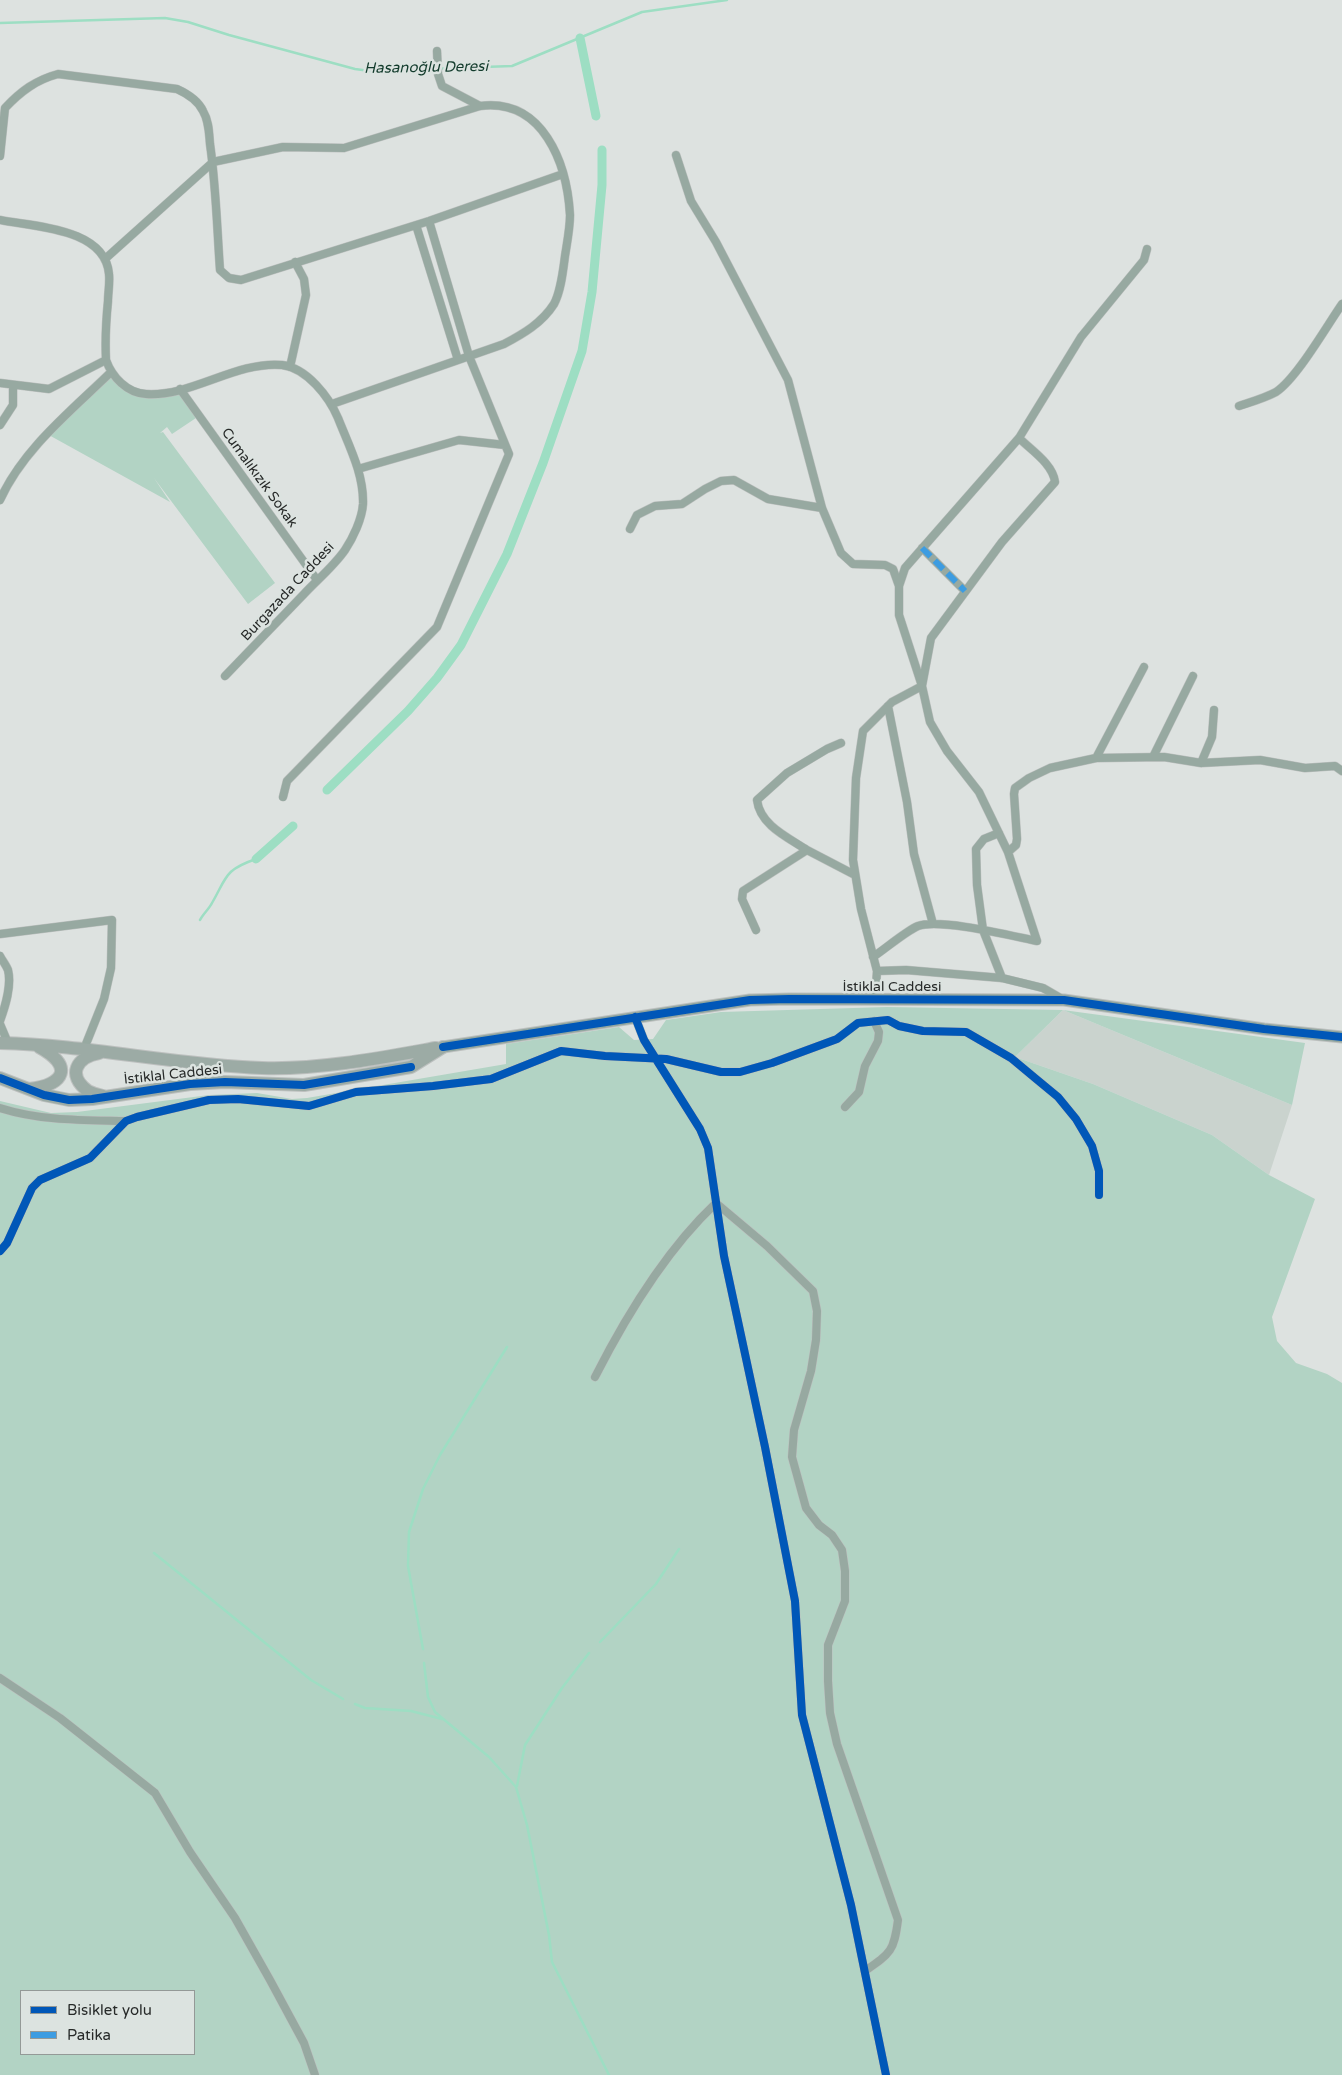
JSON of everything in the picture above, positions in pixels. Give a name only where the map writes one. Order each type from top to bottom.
[{"type":"main road","name":"İstiklal Caddesi","points":[[4,1043],[107,1051],[263,1068],[310,1066],[368,1060],[750,1000],[1064,1000],[1264,1029],[1342,1037]]},
{"type":"main road","points":[[29,1089],[41,1088],[52,1084],[59,1078],[62,1070],[58,1061],[48,1052],[35,1045]]},
{"type":"main road","name":"İstiklal Caddesi","points":[[0,1078],[44,1095],[69,1100],[216,1082],[304,1085],[410,1067],[443,1047]]},
{"type":"main road","points":[[104,1096],[89,1092],[78,1082],[76,1072],[77,1064],[83,1058],[107,1051]]},
{"type":"street","points":[[437,51],[438,74],[442,86],[480,106]]},
{"type":"street","points":[[0,156],[2,106],[26,87],[46,77],[58,74],[177,89],[186,93],[196,101],[207,121],[213,162],[220,270],[229,278],[242,280],[429,221],[563,174]]},
{"type":"street","points":[[105,259],[213,162],[283,147],[344,148],[480,106],[504,107],[522,114],[544,130],[556,153],[567,188],[570,217],[563,271],[555,303],[542,320],[520,336],[504,344],[332,404]]},
{"type":"street","points":[[676,155],[691,201],[716,242],[788,380],[822,508],[841,554],[853,564],[885,565],[893,569],[899,586]]},
{"type":"street","points":[[0,220],[73,234],[95,246],[105,259],[109,274],[106,360],[110,373],[132,390],[145,394],[180,390],[248,368],[283,365],[290,367],[306,295],[304,279],[295,262]]},
{"type":"street","points":[[283,797],[287,781],[437,627],[509,454],[469,356],[429,221]]},
{"type":"street","points":[[416,225],[458,360]]},
{"type":"street","points":[[873,957],[918,926],[933,924],[983,930],[1037,941],[1008,852],[979,792],[946,751],[930,722],[922,686],[899,616],[899,586],[905,568],[1019,438],[1081,337],[1144,260],[1147,249]]},
{"type":"street","points":[[1239,406],[1274,393],[1283,386],[1297,370],[1342,304]]},
{"type":"street","points":[[0,384],[49,389],[106,360]]},
{"type":"street","name":"Burgazada Caddesi","points":[[225,676],[345,550],[363,507],[358,469],[332,404],[306,376],[290,367]]},
{"type":"street","points":[[0,500],[28,456],[46,435],[110,373]]},
{"type":"street","points":[[0,425],[13,405],[13,385]]},
{"type":"street","name":"Cumalıkızık Sokak","points":[[180,390],[317,580]]},
{"type":"street","points":[[875,1000],[877,971],[852,860],[856,778],[863,730],[888,706],[922,686],[931,638],[1002,542],[1054,482],[1054,474],[1049,467],[1019,438]]},
{"type":"street","points":[[358,469],[459,440],[505,445]]},
{"type":"street","points":[[630,529],[637,515],[654,506],[682,504],[721,481],[734,480],[768,499],[822,508]]},
{"type":"street","points":[[922,548],[965,591]]},
{"type":"street","points":[[1096,758],[1144,667]]},
{"type":"street","points":[[1153,757],[1193,676]]},
{"type":"street","points":[[888,706],[907,802],[914,854],[933,924]]},
{"type":"street","points":[[1201,763],[1212,737],[1214,710]]},
{"type":"street","points":[[841,743],[827,748],[787,773],[757,800],[758,811],[770,825],[806,850],[855,875]]},
{"type":"street","points":[[1008,852],[1016,845],[1017,839],[1015,788],[1029,778],[1050,768],[1096,758],[1153,757],[1201,763],[1260,760],[1306,768],[1335,766],[1342,771]]},
{"type":"street","points":[[999,833],[984,839],[976,849],[977,885],[983,930],[1002,978]]},
{"type":"street","points":[[756,930],[742,899],[744,891],[806,850]]},
{"type":"street","points":[[0,934],[112,920],[111,968],[104,999],[84,1049]]},
{"type":"street","points":[[0,956],[7,969],[8,980],[5,1007],[0,1023],[4,1043]]},
{"type":"street","points":[[877,971],[906,970],[1002,978],[1042,988],[1064,1000]]},
{"type":"street","points":[[635,1017],[644,1040],[700,1129],[708,1148],[724,1256],[763,1438],[795,1601],[802,1715],[851,1905],[886,2075]]},
{"type":"street","points":[[0,1108],[24,1116],[67,1120],[126,1121],[209,1100],[238,1099],[309,1106],[356,1092],[491,1079],[561,1051],[676,1060],[722,1072],[740,1072],[772,1063],[837,1039],[858,1024],[888,1020],[898,1026],[923,1031],[966,1032],[1010,1058],[1058,1097],[1076,1119],[1092,1146],[1099,1171],[1099,1195]]},
{"type":"street","points":[[845,1107],[859,1092],[865,1066],[878,1041],[879,1032],[874,1021]]},
{"type":"street","points":[[0,1251],[7,1243],[29,1194],[36,1184],[40,1180],[90,1158],[126,1121]]},
{"type":"street","points":[[595,1377],[610,1347],[671,1254],[696,1222],[716,1203]]},
{"type":"street","points":[[716,1203],[766,1246],[813,1291],[817,1311],[816,1340],[810,1371],[794,1430],[792,1457],[806,1508],[819,1525],[832,1535],[842,1550],[845,1571],[845,1601],[828,1645],[830,1713],[837,1744],[898,1920],[895,1943],[886,1956],[865,1971]]},
{"type":"street","points":[[0,1678],[60,1718],[155,1794],[253,1949],[304,2044],[316,2075]]},
{"type":"shaded area","points":[[1063,1010],[1292,1105],[1269,1175],[1212,1135],[1093,1084],[1015,1057]]},
{"type":"green space","points":[[110,373],[145,394],[180,389],[199,416],[172,434],[167,427],[160,433],[163,432],[275,583],[248,604],[154,478],[170,502],[47,434]]},
{"type":"green space","points":[[887,1007],[1063,1010],[1015,1057],[1093,1084],[1212,1135],[1269,1175],[1315,1199],[1272,1317],[1277,1341],[1296,1363],[1327,1374],[1342,1383],[1342,2075],[0,2075],[0,1101],[51,1113],[77,1112],[209,1095],[257,1093],[292,1099],[307,1098],[506,1064],[506,1044],[619,1027],[634,1040],[653,1039],[666,1020],[721,1012]]},
{"type":"green space","points":[[1063,1010],[1305,1043],[1292,1105]]},
{"type":"waterway","name":"Hasanoğlu Deresi","points":[[0,23],[165,18],[188,22],[355,69],[370,71],[512,66],[642,12],[727,0]]},
{"type":"waterway","points":[[580,38],[596,116]]},
{"type":"waterway","points":[[327,790],[408,711],[437,678],[461,645],[507,554],[543,463],[582,351],[592,292],[602,185],[602,150]]},
{"type":"waterway","points":[[256,859],[293,826]]},
{"type":"waterway","points":[[200,920],[228,875],[238,867],[256,859]]},
{"type":"waterway","points":[[423,1649],[408,1566],[409,1532],[423,1489],[440,1455],[507,1347]]},
{"type":"waterway","points":[[600,1642],[656,1584],[679,1549]]},
{"type":"waterway","points":[[154,1553],[311,1680],[343,1699]]},
{"type":"waterway","points":[[517,1786],[525,1745],[562,1688],[589,1653]]},
{"type":"waterway","points":[[424,1663],[428,1697],[435,1712],[489,1757],[516,1787],[527,1825],[549,1935],[552,1962],[609,2075]]},
{"type":"waterway","points":[[355,1704],[365,1708],[411,1711],[442,1719]]},
{"type":"marked path","points":[[922,548],[965,591]]},
{"type":"cycle path","points":[[443,1047],[750,1000],[789,999],[1064,1000],[1264,1029],[1342,1037]]},
{"type":"cycle path","points":[[635,1017],[644,1040],[700,1129],[708,1148],[724,1256],[765,1447],[795,1601],[802,1715],[851,1905],[886,2075]]},
{"type":"cycle path","points":[[0,1251],[7,1243],[32,1188],[40,1180],[90,1158],[126,1121],[137,1117],[209,1100],[238,1099],[309,1106],[356,1092],[491,1079],[561,1051],[605,1056],[666,1059],[721,1072],[740,1072],[772,1063],[837,1039],[858,1023],[888,1020],[899,1026],[923,1031],[966,1032],[1011,1058],[1058,1097],[1076,1119],[1092,1146],[1099,1171],[1099,1195]]},
{"type":"cycle path","points":[[0,1078],[44,1095],[69,1100],[92,1099],[190,1084],[225,1082],[304,1085],[411,1067]]}]
